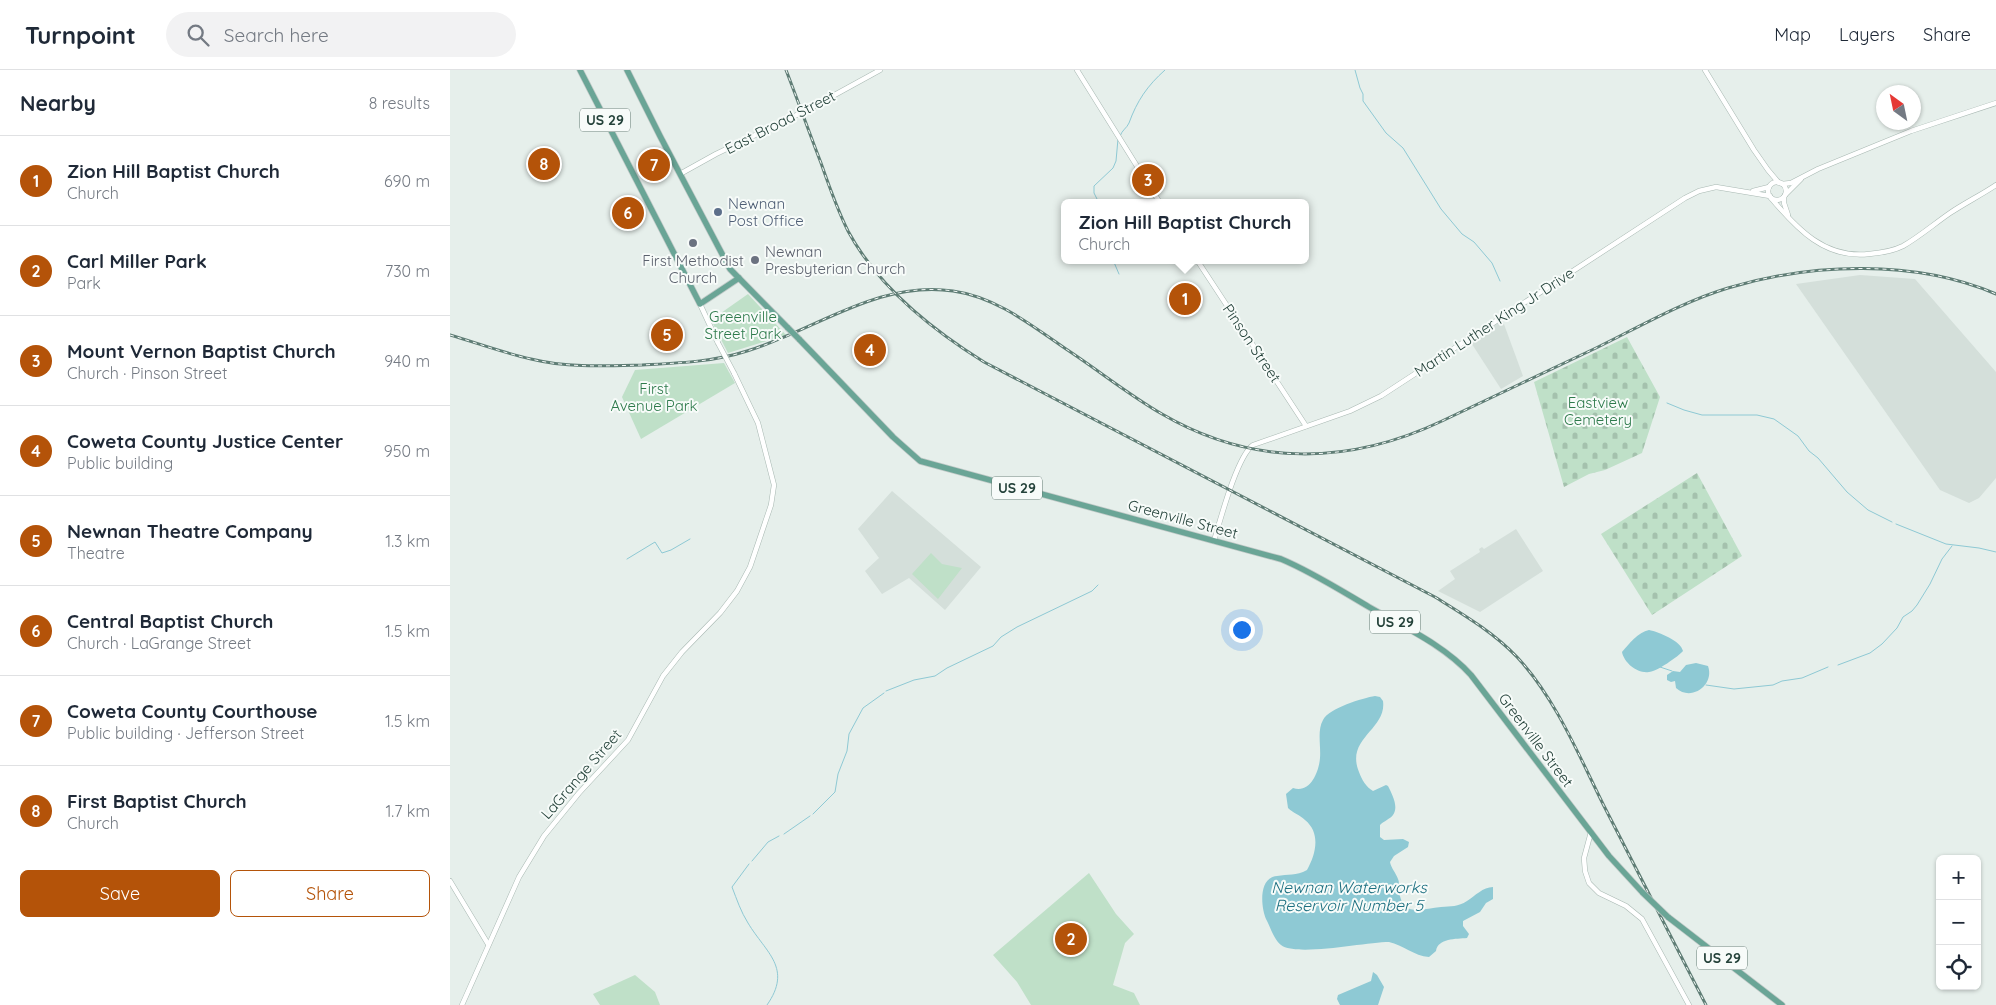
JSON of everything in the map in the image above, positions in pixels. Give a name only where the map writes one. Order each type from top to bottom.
[{"type":"main road","name":"LaGrange Street","points":[[580,70],[700,304]]},
{"type":"main road","name":"US 29","points":[[627,70],[736,280]]},
{"type":"main road","points":[[700,304],[736,280]]},
{"type":"main road","name":"Greenville Street","points":[[736,280],[788,328],[893,437],[918,460],[1256,552],[1297,566],[1454,658],[1483,691],[1591,832]]},
{"type":"main road","name":"US 29","points":[[1591,832],[1621,871],[1668,917],[1782,1005]]},
{"type":"street","name":"East Broad Street","points":[[680,174],[716,154],[809,109],[880,70]]},
{"type":"street","points":[[1077,70],[1158,199]]},
{"type":"street","points":[[1705,70],[1768,170],[1786,188],[1784,203],[1788,217]]},
{"type":"street","points":[[1770,186],[1790,183],[1818,169],[1910,132],[1996,103]]},
{"type":"street","points":[[1768,170],[1770,197],[1788,217],[1806,235],[1824,247],[1850,254],[1877,253],[1904,245],[1957,208],[1996,185]]},
{"type":"street","points":[[1770,197],[1779,200],[1802,178]]},
{"type":"street","name":"Martin Luther King Jr Drive","points":[[1214,541],[1230,490],[1248,448],[1258,442],[1350,410],[1381,396],[1684,198],[1716,186],[1770,197]]},
{"type":"street","name":"Martin Luther King Jr Drive","points":[[1739,190],[1757,191],[1770,186]]},
{"type":"street","name":"Pinson Street","points":[[1200,264],[1306,426]]},
{"type":"street","name":"LaGrange Street","points":[[462,1005],[519,877],[544,836],[579,793],[628,740],[663,676],[682,652],[720,613],[737,591],[750,567],[771,505],[774,485],[758,423],[700,304]]},
{"type":"street","points":[[1591,832],[1584,858],[1584,871],[1589,882],[1599,893],[1631,909],[1642,919],[1652,933],[1689,1005]]},
{"type":"street","points":[[450,881],[488,944]]},
{"type":"shaded area","points":[[1860,275],[1915,279],[1996,372],[1996,478],[1979,498],[1969,503],[1940,490],[1796,284]]},
{"type":"shaded area","points":[[1501,316],[1523,376],[1501,389],[1468,338]]},
{"type":"shaded area","points":[[892,491],[981,567],[945,610],[909,578],[882,594],[865,571],[879,558],[858,529]]},
{"type":"shaded area","points":[[1516,529],[1543,571],[1480,612],[1438,591],[1455,579],[1450,571],[1480,552],[1479,549],[1482,547],[1484,549]]},
{"type":"green space","name":"Greenville Street Park","points":[[748,294],[786,335],[728,353],[711,320]]},
{"type":"green space","name":"Eastview Cemetery","points":[[1627,337],[1660,397],[1642,453],[1605,470],[1589,474],[1564,487],[1534,382]]},
{"type":"green space","name":"First Avenue Park","points":[[724,363],[735,383],[641,439],[622,397],[635,370]]},
{"type":"green space","points":[[1697,473],[1742,556],[1652,615],[1601,534]]},
{"type":"green space","points":[[931,553],[942,564],[962,568],[938,599],[912,574]]},
{"type":"green space","points":[[1089,873],[1116,914],[1134,934],[1125,943],[1113,985],[1134,993],[1140,1005],[1031,1005],[1017,982],[993,955]]},
{"type":"green space","points":[[635,975],[655,992],[660,1005],[600,1005],[593,994]]},
{"type":"water","points":[[1649,630],[1674,640],[1683,651],[1662,667],[1645,672],[1629,664],[1622,652],[1637,636]]},
{"type":"water","points":[[1696,663],[1708,666],[1709,673],[1705,685],[1695,692],[1682,692],[1676,688],[1675,681],[1667,680],[1667,675],[1673,671],[1680,672],[1686,665]]},
{"type":"water","name":"Newnan Waterworks Reservoir Number 5","points":[[1375,696],[1380,697],[1383,701],[1383,711],[1379,720],[1361,742],[1356,760],[1364,783],[1373,791],[1386,785],[1388,786],[1394,801],[1395,812],[1380,825],[1380,837],[1384,840],[1403,839],[1409,842],[1408,847],[1394,856],[1390,862],[1399,880],[1401,900],[1409,909],[1415,910],[1454,906],[1464,903],[1482,890],[1493,887],[1493,899],[1486,903],[1480,912],[1463,921],[1463,926],[1469,934],[1467,938],[1444,941],[1429,957],[1418,955],[1389,942],[1301,950],[1289,948],[1281,945],[1274,936],[1263,908],[1262,894],[1267,882],[1277,876],[1296,874],[1307,870],[1315,851],[1315,837],[1310,825],[1288,808],[1286,794],[1293,788],[1299,789],[1309,785],[1316,775],[1320,758],[1320,728],[1323,720],[1332,711],[1347,704]]},
{"type":"water","points":[[1373,972],[1384,987],[1378,1005],[1340,1005],[1337,999],[1338,995],[1371,981]]},
{"type":"waterway","points":[[1120,136],[1128,125],[1143,94],[1165,70]]},
{"type":"waterway","points":[[1355,70],[1363,94],[1363,101],[1386,133],[1403,148],[1441,209],[1462,234],[1474,242],[1492,263],[1500,281]]},
{"type":"waterway","points":[[1097,199],[1094,193],[1094,186],[1113,168],[1116,161],[1118,139]]},
{"type":"waterway","points":[[1115,264],[1119,274]]},
{"type":"waterway","points":[[1667,403],[1702,415],[1757,415],[1774,419],[1798,436],[1809,451],[1818,458],[1847,492],[1868,510],[1892,522]]},
{"type":"waterway","points":[[1896,524],[1946,544],[1996,552]]},
{"type":"waterway","points":[[627,559],[655,542],[662,553],[690,539]]},
{"type":"waterway","points":[[1838,665],[1870,653],[1882,644],[1897,628],[1903,617],[1917,605],[1942,559],[1952,546]]},
{"type":"waterway","points":[[886,691],[914,680],[935,676],[947,668],[993,646],[1001,637],[1017,627],[1092,591],[1098,585]]},
{"type":"waterway","points":[[1660,667],[1672,671]]},
{"type":"waterway","points":[[1706,685],[1734,689],[1773,685],[1782,681],[1802,678],[1828,667]]},
{"type":"waterway","points":[[813,814],[835,792],[838,774],[847,751],[849,734],[863,708],[884,693]]},
{"type":"waterway","points":[[784,834],[810,816]]},
{"type":"waterway","points":[[752,861],[768,842],[779,836]]},
{"type":"waterway","points":[[749,864],[732,887],[739,906],[755,934],[769,952],[777,971],[778,981],[767,1005]]},
{"type":"railway","points":[[786,70],[833,197],[848,231],[874,270],[907,305],[926,321],[984,362],[1435,597],[1488,632],[1517,657],[1544,691],[1566,728],[1706,1005]]},
{"type":"railway","points":[[450,335],[521,357],[559,364],[600,366],[682,363],[721,358],[747,351],[773,342],[848,309],[899,293],[925,290],[953,291],[984,299],[1013,313],[1150,407],[1196,431],[1231,444],[1266,451],[1301,454],[1337,452],[1372,446],[1407,436],[1677,308],[1728,288],[1760,280],[1794,273],[1828,270],[1863,268],[1897,270],[1932,275],[1965,283],[1996,294]]},
{"type":"place","name":"First Baptist Church","points":[[544,164]]},
{"type":"place","name":"Coweta County Courthouse","points":[[654,165]]},
{"type":"place","name":"Mount Vernon Baptist Church","points":[[1148,180]]},
{"type":"place","name":"Newnan Post Office","points":[[718,212]]},
{"type":"place","name":"Central Baptist Church","points":[[628,213]]},
{"type":"place","name":"First Methodist Church","points":[[693,243]]},
{"type":"place","name":"Newnan Presbyterian Church","points":[[755,260]]},
{"type":"place","name":"Zion Hill Baptist Church","points":[[1185,299]]},
{"type":"place","name":"Newnan Theatre Company","points":[[667,335]]},
{"type":"place","name":"Coweta County Justice Center","points":[[870,350]]},
{"type":"place","name":"Carl Miller Park","points":[[1071,939]]}]
